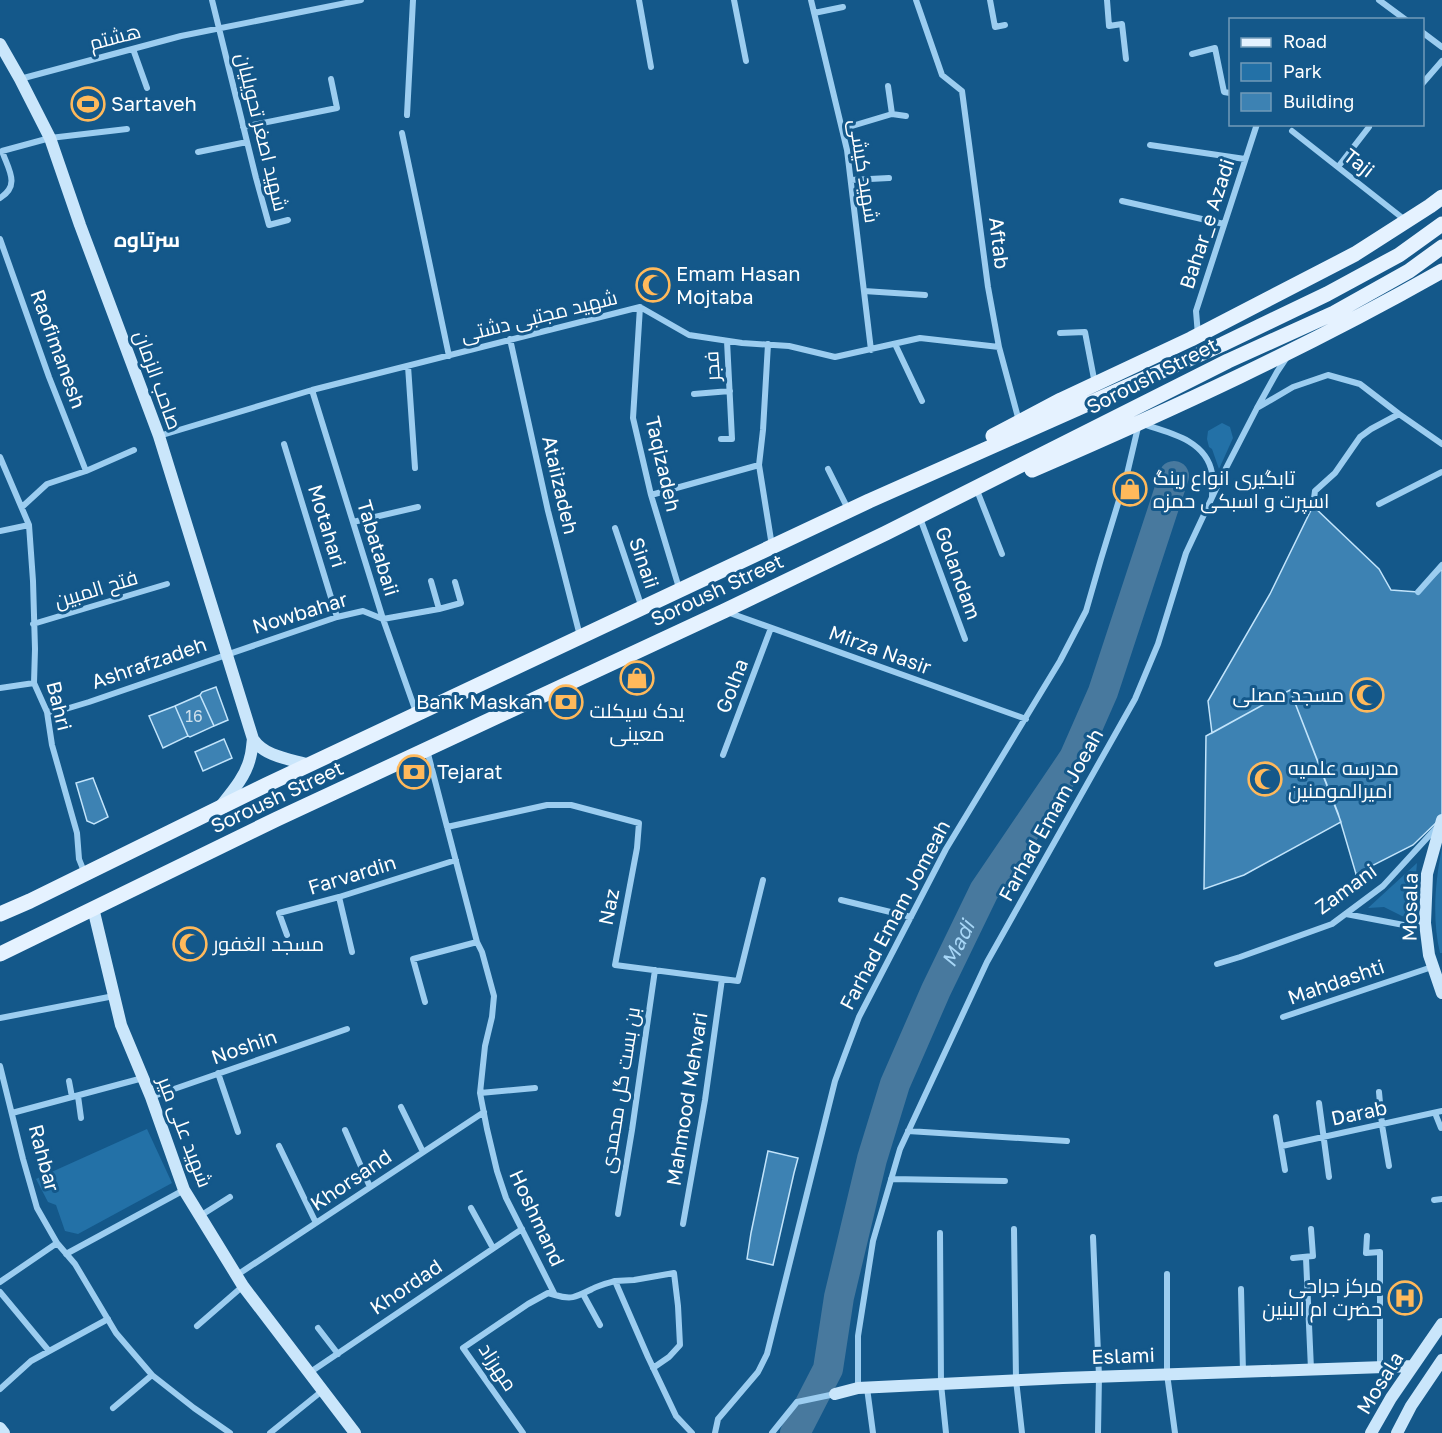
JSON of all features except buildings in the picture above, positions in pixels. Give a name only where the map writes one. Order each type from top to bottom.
[{"type":"main road","points":[[869,501],[1019,422],[1198,335],[1355,254],[1442,197]]},
{"type":"main road","name":"Soroush Street","points":[[0,914],[869,501],[1223,344],[1327,294],[1399,255],[1442,224]]},
{"type":"main road","name":"Soroush Street","points":[[0,954],[277,819],[886,533],[1228,362],[1334,313],[1409,270],[1442,247]]},
{"type":"main road","points":[[886,533],[1139,423],[1376,308],[1442,271]]},
{"type":"street","name":"شهید اصغر تحویلیان","points":[[212,0],[269,225],[288,219]]},
{"type":"street","name":"هشتم","points":[[21,79],[181,36],[361,0]]},
{"type":"street","points":[[407,115],[413,0]]},
{"type":"street","points":[[639,0],[651,67]]},
{"type":"street","points":[[734,0],[746,61]]},
{"type":"street","name":"شهید کیشی","points":[[811,0],[847,150],[872,350]]},
{"type":"street","name":"Aftab","points":[[916,0],[942,75],[962,91],[988,287],[999,347],[1019,422]]},
{"type":"street","points":[[990,0],[995,27],[1005,25]]},
{"type":"street","points":[[1107,0],[1108,26],[1122,24],[1126,59]]},
{"type":"street","points":[[1380,0],[1403,18]]},
{"type":"street","points":[[814,13],[843,7]]},
{"type":"street","points":[[1424,33],[1442,46]]},
{"type":"street","name":"صاحب الزمان","points":[[0,44],[21,79],[50,138],[159,436],[253,739],[247,769],[219,808]]},
{"type":"street","points":[[1192,54],[1215,48],[1224,92],[1229,93]]},
{"type":"street","points":[[133,49],[147,88]]},
{"type":"street","points":[[1424,82],[1442,61]]},
{"type":"street","points":[[243,127],[337,108],[331,79]]},
{"type":"street","points":[[888,86],[892,114]]},
{"type":"street","points":[[842,129],[892,114],[906,116]]},
{"type":"street","name":"Bahar_e Azadi","points":[[1198,335],[1196,311],[1256,126]]},
{"type":"street","points":[[1338,167],[1369,127]]},
{"type":"street","points":[[0,198],[12,186],[12,179],[2,151],[50,138],[127,129]]},
{"type":"street","name":"Taji","points":[[1292,132],[1411,218]]},
{"type":"street","points":[[402,133],[449,356]]},
{"type":"street","points":[[198,153],[247,142]]},
{"type":"street","points":[[1150,146],[1245,159]]},
{"type":"street","points":[[851,180],[889,178]]},
{"type":"street","points":[[1411,218],[1442,189]]},
{"type":"street","points":[[1122,201],[1224,225]]},
{"type":"street","name":"Raofimanesh","points":[[0,239],[49,377],[86,471]]},
{"type":"street","points":[[864,291],[925,295]]},
{"type":"street","name":"شهید مجتبی دشتی","points":[[159,436],[312,390],[640,307],[689,335],[789,346],[835,357],[920,338],[999,347]]},
{"type":"street","name":"Taqizadeh","points":[[640,307],[633,418],[651,495],[680,590]]},
{"type":"street","points":[[1060,333],[1085,332],[1095,384]]},
{"type":"street","name":"Ataiizadeh","points":[[510,339],[548,511],[581,637]]},
{"type":"street","name":"فجر","points":[[721,439],[732,439],[727,340]]},
{"type":"street","points":[[768,344],[759,465],[772,547]]},
{"type":"street","points":[[895,344],[922,401]]},
{"type":"street","name":"Farhad Emam Joeah","points":[[873,1433],[862,1388],[858,1336],[873,1242],[900,1149],[987,962],[1135,699],[1158,644],[1186,553],[1257,408],[1292,350]]},
{"type":"street","points":[[408,366],[415,468]]},
{"type":"street","points":[[1257,408],[1293,387],[1328,375],[1360,384],[1442,444]]},
{"type":"street","name":"Tabatabaii","points":[[312,390],[383,619],[417,714]]},
{"type":"street","name":"فجر","points":[[694,394],[729,391]]},
{"type":"street","points":[[1313,506],[1316,490],[1335,473],[1360,437],[1399,414]]},
{"type":"street","name":"Farhad Emam Joeah","points":[[1139,423],[1194,444],[1204,453],[1213,475],[1212,497]]},
{"type":"street","name":"Farhad Emam Jomeah","points":[[715,1433],[718,1419],[758,1372],[767,1354],[835,1081],[859,1017],[946,849],[1026,719],[1086,611],[1127,474],[1139,423]]},
{"type":"street","name":"Motahari","points":[[284,444],[337,617]]},
{"type":"street","points":[[22,507],[47,484],[86,471],[134,450]]},
{"type":"street","name":"Bahri","points":[[0,457],[29,525],[33,581],[34,683],[47,712],[52,745],[77,833],[79,859],[85,874]]},
{"type":"street","points":[[651,495],[759,465]]},
{"type":"street","points":[[828,469],[849,511]]},
{"type":"street","points":[[1379,504],[1442,472]]},
{"type":"street","points":[[978,493],[1002,554]]},
{"type":"street","points":[[353,522],[418,507]]},
{"type":"street","name":"Golandam","points":[[920,518],[965,639]]},
{"type":"street","points":[[0,531],[29,525]]},
{"type":"street","name":"Sinaii","points":[[615,528],[642,608]]},
{"type":"street","points":[[1418,592],[1442,565]]},
{"type":"street","points":[[431,581],[439,609]]},
{"type":"street","points":[[383,619],[460,603],[455,582]]},
{"type":"street","name":"فتح المبین","points":[[33,624],[167,584]]},
{"type":"street","name":"Mirza Nasir","points":[[724,611],[1026,719]]},
{"type":"street","name":"Nowbahar","points":[[227,653],[337,617],[363,612],[383,619]]},
{"type":"street","name":"Golha","points":[[723,755],[771,628]]},
{"type":"street","name":"Ashrafzadeh","points":[[47,712],[59,711],[89,702],[227,653]]},
{"type":"street","points":[[0,688],[34,683]]},
{"type":"street","points":[[253,739],[266,752],[310,765]]},
{"type":"street","name":"Hoshmand","points":[[427,749],[477,942],[494,996],[480,1093],[497,1171],[506,1198],[555,1295],[566,1298],[577,1297],[615,1281],[674,1273],[680,1345],[669,1358],[653,1368]]},
{"type":"street","name":"Naz","points":[[447,827],[547,805],[571,805],[639,823],[637,848],[615,965],[722,979]]},
{"type":"street","name":"Zamani","points":[[1217,964],[1332,924],[1383,886],[1441,822]]},
{"type":"street","name":"Mosala","points":[[1441,822],[1428,874],[1425,923],[1429,953],[1437,962],[1442,993]]},
{"type":"street","name":"Farvardin","points":[[287,935],[279,913],[339,897],[456,860]]},
{"type":"street","points":[[722,979],[738,981],[762,880]]},
{"type":"street","points":[[339,897],[352,952]]},
{"type":"street","points":[[841,900],[911,917]]},
{"type":"street","name":"شهید علی میر","points":[[93,908],[120,1025],[151,1097],[184,1190],[240,1281],[355,1433]]},
{"type":"street","points":[[1346,914],[1409,926],[1425,923]]},
{"type":"street","points":[[425,1002],[413,959],[477,942]]},
{"type":"street","name":"Mahdashti","points":[[1283,1017],[1437,962]]},
{"type":"street","name":"بن بست گل محمدی","points":[[618,1214],[655,970]]},
{"type":"street","name":"Mahmood Mehvari","points":[[683,1224],[705,1101],[722,979]]},
{"type":"street","points":[[0,1018],[114,996]]},
{"type":"street","name":"Noshin","points":[[151,1097],[347,1029]]},
{"type":"street","name":"Rahbar","points":[[0,1066],[37,1208],[57,1243],[75,1264],[116,1333],[152,1375],[230,1433]]},
{"type":"street","points":[[218,1073],[238,1132]]},
{"type":"street","points":[[12,1113],[143,1078]]},
{"type":"street","points":[[69,1081],[81,1118]]},
{"type":"street","points":[[480,1093],[535,1088]]},
{"type":"street","points":[[1379,1092],[1389,1166]]},
{"type":"street","points":[[1319,1103],[1329,1177]]},
{"type":"street","points":[[401,1107],[423,1152]]},
{"type":"street","name":"Khorsand","points":[[197,1326],[240,1281],[316,1223],[484,1112]]},
{"type":"street","points":[[1438,1112],[1441,1128]]},
{"type":"street","name":"Darab","points":[[1282,1146],[1438,1112]]},
{"type":"street","points":[[1276,1117],[1285,1170]]},
{"type":"street","points":[[345,1130],[370,1187]]},
{"type":"street","points":[[908,1131],[1067,1142]]},
{"type":"street","points":[[279,1146],[316,1223]]},
{"type":"street","points":[[891,1179],[1005,1181]]},
{"type":"street","points":[[66,1254],[184,1190]]},
{"type":"street","points":[[200,1216],[230,1197]]},
{"type":"street","points":[[1434,1200],[1442,1199]]},
{"type":"street","points":[[471,1208],[493,1248]]},
{"type":"street","points":[[1014,1228],[1016,1380],[1022,1433]]},
{"type":"street","name":"Khordad","points":[[309,1373],[522,1229]]},
{"type":"street","points":[[1293,1258],[1313,1256],[1311,1229]]},
{"type":"street","points":[[939,1233],[941,1384],[946,1433]]},
{"type":"street","points":[[1367,1236],[1366,1253],[1380,1252],[1380,1367]]},
{"type":"street","points":[[1093,1237],[1098,1433]]},
{"type":"street","points":[[0,1282],[57,1243]]},
{"type":"street","points":[[1306,1258],[1311,1369]]},
{"type":"street","points":[[1167,1274],[1167,1374],[1175,1433]]},
{"type":"street","points":[[615,1281],[676,1416],[692,1433]]},
{"type":"street","points":[[1241,1288],[1243,1371]]},
{"type":"street","points":[[0,1292],[49,1351]]},
{"type":"street","name":"مهرزاد","points":[[523,1433],[464,1348],[528,1304],[548,1293],[555,1295]]},
{"type":"street","points":[[583,1294],[600,1325]]},
{"type":"street","points":[[0,1389],[31,1361],[108,1319]]},
{"type":"street","name":"Mosala","points":[[1371,1433],[1391,1398],[1442,1324]]},
{"type":"street","points":[[318,1328],[338,1354]]},
{"type":"street","name":"Mosala","points":[[1396,1433],[1411,1406],[1436,1377],[1442,1360]]},
{"type":"street","name":"Eslami","points":[[835,1394],[862,1388],[1098,1376],[1413,1366]]},
{"type":"street","points":[[112,1408],[152,1375]]},
{"type":"street","points":[[270,1433],[322,1391]]},
{"type":"street","points":[[772,1433],[797,1402],[835,1394]]},
{"type":"street","points":[[0,1428],[4,1433]]},
{"type":"green space","points":[[1222,423],[1230,427],[1233,438],[1219,469],[1207,439],[1208,431]]},
{"type":"green space","points":[[1442,848],[1442,953],[1440,953],[1435,900]]},
{"type":"green space","points":[[1417,863],[1412,919],[1384,907],[1368,908]]},
{"type":"green space","points":[[147,1129],[172,1183],[78,1234],[65,1231],[56,1205],[48,1202],[36,1179]]},
{"type":"waterway","name":"Madi","points":[[795,1433],[828,1369],[839,1297],[872,1159],[895,1084],[936,990],[984,891],[1074,758],[1103,692],[1174,476]]},
{"type":"place","name":"Sartaveh","points":[[88,104]]},
{"type":"place","name":"Emam Hasan Mojtaba","points":[[653,285]]},
{"type":"place","name":"تابگیری انواع رینگ اسپرت و اسبکی حمزه","points":[[1130,489]]},
{"type":"place","name":"یدک سیکلت معینی","points":[[637,678]]},
{"type":"place","name":"مسجد مصلی","points":[[1367,695]]},
{"type":"place","name":"Bank Maskan","points":[[566,702]]},
{"type":"place","name":"Tejarat","points":[[414,772]]},
{"type":"place","name":"مدرسه علمیه امیرالمومنین","points":[[1265,779]]},
{"type":"place","name":"مسجد الغفور","points":[[190,944]]},
{"type":"place","name":"مرکز جراحی حضرت ام البنین","points":[[1405,1298]]},
{"type":"district","name":"سرتاوه","points":[[147,240]]}]
